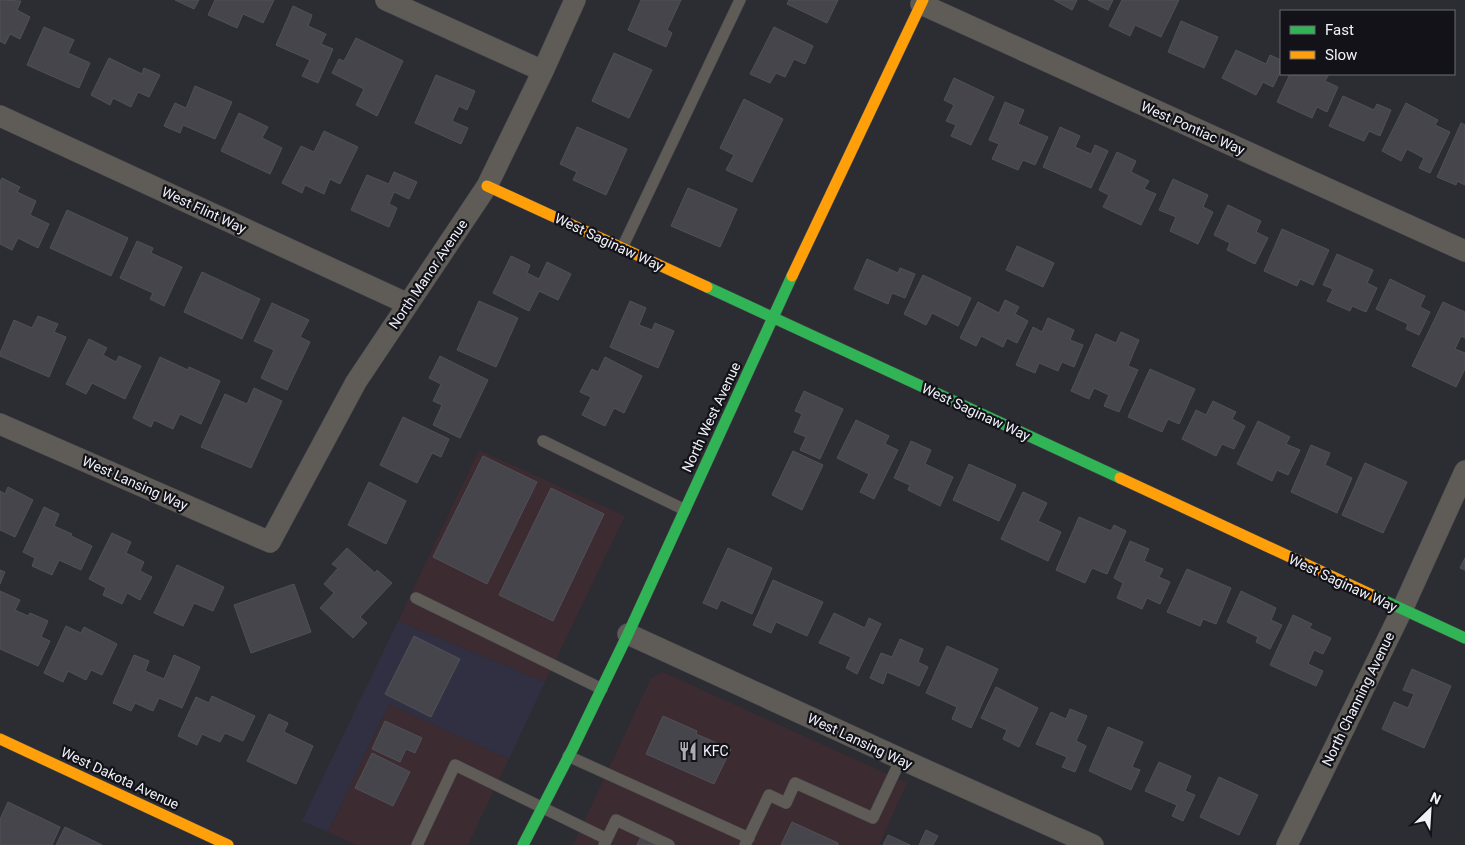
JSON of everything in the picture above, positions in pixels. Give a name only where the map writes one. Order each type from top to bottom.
[{"type":"street","points":[[386,0],[543,71]]},
{"type":"street","name":"North Manor Avenue","points":[[270,542],[356,382],[487,186],[575,0]]},
{"type":"street","name":"West Pontiac Way","points":[[922,2],[1465,251]]},
{"type":"street","name":"North West Avenue","points":[[523,845],[602,689],[773,317],[922,2]]},
{"type":"street","name":"West Flint Way","points":[[0,116],[408,304]]},
{"type":"street","name":"West Saginaw Way","points":[[487,186],[1465,638]]},
{"type":"street","name":"West Lansing Way","points":[[0,424],[270,542]]},
{"type":"street","name":"North Channing Avenue","points":[[1287,845],[1402,610],[1465,471]]},
{"type":"street","name":"West Lansing Way","points":[[628,634],[1093,845]]},
{"type":"street","name":"West Dakota Avenue","points":[[0,739],[228,845]]},
{"type":"lane","points":[[622,248],[740,0]]},
{"type":"lane","points":[[543,441],[685,510]]},
{"type":"lane","points":[[416,598],[602,689]]},
{"type":"lane","points":[[568,756],[747,842],[768,795],[786,803],[795,782],[873,818],[901,759]]},
{"type":"lane","points":[[417,845],[455,765],[605,842],[616,820],[669,845]]},
{"type":"shaded area","points":[[479,450],[625,516],[545,682],[398,621]]},
{"type":"shaded area","points":[[398,621],[545,682],[509,759],[389,704],[328,832],[302,821]]},
{"type":"shaded area","points":[[663,672],[907,783],[879,845],[573,845],[651,678]]},
{"type":"shaded area","points":[[389,704],[509,759],[468,845],[356,845],[328,832]]},
{"type":"building","points":[[0,0],[21,1],[17,10],[30,17],[20,39],[10,34],[5,44],[0,41]]},
{"type":"building","points":[[175,0],[199,0],[194,9]]},
{"type":"building","points":[[215,0],[274,0],[263,23],[243,14],[237,28],[208,15]]},
{"type":"building","points":[[641,0],[681,0],[667,30],[672,33],[666,47],[628,30]]},
{"type":"building","points":[[789,0],[838,0],[827,23],[787,4]]},
{"type":"building","points":[[1054,0],[1077,0],[1072,10]]},
{"type":"building","points":[[1088,0],[1113,0],[1108,10]]},
{"type":"building","points":[[1122,0],[1179,0],[1161,37],[1135,25],[1130,36],[1109,26]]},
{"type":"building","points":[[293,6],[312,15],[308,26],[326,34],[321,44],[333,49],[318,83],[302,76],[310,60],[276,45]]},
{"type":"building","points":[[1181,21],[1218,37],[1204,68],[1168,52]]},
{"type":"building","points":[[44,27],[74,40],[68,53],[90,63],[79,88],[27,65]]},
{"type":"building","points":[[774,27],[813,46],[805,64],[794,59],[785,77],[776,73],[770,83],[750,74]]},
{"type":"building","points":[[356,38],[403,61],[377,116],[356,105],[364,89],[332,73],[339,59],[344,61]]},
{"type":"building","points":[[1236,50],[1266,64],[1270,55],[1280,60],[1280,72],[1273,87],[1263,82],[1256,95],[1222,78]]},
{"type":"building","points":[[614,53],[652,70],[629,118],[592,101]]},
{"type":"building","points":[[109,58],[142,74],[144,68],[160,75],[149,97],[138,92],[131,107],[113,98],[110,105],[91,95]]},
{"type":"building","points":[[436,75],[475,91],[467,110],[459,106],[452,121],[468,128],[461,144],[415,123]]},
{"type":"building","points":[[1290,75],[1328,75],[1325,81],[1338,87],[1327,112],[1317,107],[1312,118],[1277,102]]},
{"type":"building","points":[[954,78],[994,97],[971,145],[951,136],[956,125],[946,121],[954,105],[944,100]]},
{"type":"building","points":[[195,86],[232,102],[215,139],[183,125],[180,133],[164,126],[175,103],[186,108]]},
{"type":"building","points":[[1343,96],[1374,110],[1377,104],[1391,110],[1380,136],[1369,131],[1364,141],[1329,126]]},
{"type":"building","points":[[744,99],[783,119],[752,182],[726,170],[734,155],[720,148]]},
{"type":"building","points":[[1005,102],[1024,110],[1018,124],[1048,137],[1035,165],[1023,160],[1018,170],[992,159],[999,144],[989,140]]},
{"type":"building","points":[[1406,103],[1438,120],[1435,125],[1450,132],[1430,173],[1419,168],[1424,158],[1407,149],[1401,161],[1382,151]]},
{"type":"building","points":[[239,113],[268,127],[262,138],[282,148],[270,174],[221,151]]},
{"type":"building","points":[[1461,123],[1465,125],[1465,185],[1457,181],[1456,185],[1437,177]]},
{"type":"building","points":[[577,127],[627,149],[606,195],[573,180],[577,172],[560,164]]},
{"type":"building","points":[[1060,127],[1080,136],[1075,147],[1091,154],[1095,145],[1108,151],[1091,188],[1043,167]]},
{"type":"building","points":[[324,131],[358,147],[340,184],[330,179],[324,194],[305,185],[302,193],[282,183],[301,146],[314,152]]},
{"type":"building","points":[[1117,152],[1136,161],[1131,172],[1149,181],[1144,189],[1156,194],[1141,225],[1103,207],[1109,195],[1099,190]]},
{"type":"building","points":[[394,172],[417,182],[409,199],[394,192],[389,204],[397,208],[389,227],[351,210],[367,175],[389,184]]},
{"type":"building","points":[[2,178],[20,187],[17,192],[36,201],[30,215],[49,224],[38,248],[18,238],[12,250],[0,244],[0,182]]},
{"type":"building","points":[[1173,179],[1208,195],[1203,207],[1213,212],[1198,244],[1170,231],[1176,217],[1159,210]]},
{"type":"building","points":[[688,188],[737,209],[720,247],[671,226]]},
{"type":"building","points":[[1228,205],[1261,221],[1256,232],[1268,238],[1255,264],[1227,250],[1230,243],[1214,235]]},
{"type":"building","points":[[67,210],[128,238],[111,276],[50,248]]},
{"type":"building","points":[[1282,229],[1329,250],[1313,285],[1300,279],[1297,286],[1264,271]]},
{"type":"building","points":[[137,241],[153,248],[151,253],[182,267],[164,306],[150,299],[153,293],[120,278]]},
{"type":"building","points":[[1017,246],[1054,263],[1043,287],[1006,270]]},
{"type":"building","points":[[1337,254],[1373,270],[1367,283],[1377,288],[1366,312],[1352,306],[1350,311],[1327,301],[1333,289],[1323,285]]},
{"type":"building","points":[[511,256],[530,265],[527,273],[539,279],[547,262],[571,274],[558,300],[539,291],[529,311],[493,293]]},
{"type":"building","points":[[867,259],[898,273],[900,268],[915,274],[905,298],[892,293],[888,304],[854,289]]},
{"type":"building","points":[[202,272],[260,299],[242,339],[184,312]]},
{"type":"building","points":[[923,275],[971,298],[958,326],[932,313],[926,325],[904,314]]},
{"type":"building","points":[[1390,279],[1425,296],[1420,307],[1430,312],[1419,335],[1406,329],[1408,324],[1376,309]]},
{"type":"building","points":[[1005,300],[1019,307],[1015,314],[1028,321],[1017,343],[1007,338],[1003,347],[981,336],[976,346],[960,338],[978,302],[999,313]]},
{"type":"building","points":[[479,301],[518,318],[496,367],[457,350]]},
{"type":"building","points":[[630,301],[646,308],[639,325],[652,330],[655,323],[674,331],[658,368],[610,347]]},
{"type":"building","points":[[1443,302],[1465,312],[1465,338],[1461,336],[1455,349],[1465,353],[1465,369],[1456,387],[1412,366]]},
{"type":"building","points":[[272,303],[309,320],[300,337],[310,342],[287,390],[261,378],[274,350],[254,341]]},
{"type":"building","points":[[38,316],[58,324],[54,332],[66,337],[49,377],[0,356],[14,320],[32,328]]},
{"type":"building","points":[[1048,318],[1074,330],[1070,340],[1083,345],[1074,367],[1062,362],[1058,371],[1039,363],[1035,373],[1016,365],[1033,327],[1042,332]]},
{"type":"building","points":[[1121,332],[1139,340],[1128,366],[1138,370],[1119,412],[1104,406],[1109,395],[1094,388],[1089,399],[1071,391],[1096,334],[1116,343]]},
{"type":"building","points":[[89,339],[107,348],[103,355],[116,362],[119,356],[141,366],[125,399],[92,383],[86,394],[66,384]]},
{"type":"building","points":[[440,356],[488,380],[460,438],[433,425],[442,405],[433,401],[441,384],[429,378]]},
{"type":"building","points":[[160,357],[188,370],[189,367],[220,381],[201,424],[180,414],[173,429],[154,420],[151,427],[133,418]]},
{"type":"building","points":[[605,357],[642,376],[624,413],[614,408],[605,426],[582,415],[591,397],[580,392],[592,369],[598,372]]},
{"type":"building","points":[[1150,369],[1195,389],[1179,424],[1168,419],[1162,432],[1128,417]]},
{"type":"building","points":[[254,388],[282,401],[251,468],[201,447],[225,394],[247,404]]},
{"type":"building","points":[[804,391],[843,409],[820,459],[800,450],[806,437],[794,432],[802,414],[795,411]]},
{"type":"building","points":[[1213,401],[1236,412],[1232,419],[1245,426],[1234,449],[1222,444],[1216,456],[1182,439],[1196,410],[1206,415]]},
{"type":"building","points":[[403,417],[449,439],[441,457],[432,453],[417,483],[380,465]]},
{"type":"building","points":[[856,420],[889,436],[885,444],[898,450],[874,499],[860,492],[869,474],[837,458]]},
{"type":"building","points":[[1258,421],[1290,437],[1286,444],[1300,450],[1288,475],[1277,470],[1272,481],[1237,464]]},
{"type":"building","points":[[911,441],[931,450],[925,464],[953,477],[940,506],[908,490],[910,485],[894,478]]},
{"type":"building","points":[[1311,445],[1330,453],[1325,465],[1352,478],[1337,513],[1291,492]]},
{"type":"building","points":[[793,451],[823,465],[802,510],[772,495]]},
{"type":"building","points":[[483,456],[537,482],[487,584],[433,557]]},
{"type":"building","points":[[1365,463],[1407,482],[1383,533],[1342,515]]},
{"type":"building","points":[[969,464],[1016,485],[999,521],[953,500]]},
{"type":"building","points":[[369,482],[406,501],[386,544],[348,525]]},
{"type":"building","points":[[8,487],[33,500],[15,537],[0,530],[0,491],[5,494]]},
{"type":"building","points":[[551,488],[604,514],[553,621],[499,595]]},
{"type":"building","points":[[1023,492],[1047,503],[1038,521],[1061,532],[1048,561],[1001,539]]},
{"type":"building","points":[[44,507],[59,514],[54,526],[92,546],[81,570],[59,560],[52,575],[32,566],[35,558],[23,552]]},
{"type":"building","points":[[1079,517],[1111,531],[1114,525],[1126,531],[1107,574],[1092,568],[1085,583],[1056,570]]},
{"type":"building","points":[[112,533],[131,542],[126,553],[144,562],[140,571],[152,577],[140,600],[127,593],[122,604],[103,595],[106,588],[89,579]]},
{"type":"building","points":[[1130,541],[1149,549],[1144,561],[1163,569],[1159,577],[1170,582],[1160,604],[1147,598],[1142,609],[1117,598],[1123,583],[1114,578]]},
{"type":"building","points":[[347,548],[375,573],[377,570],[392,583],[360,617],[367,623],[353,638],[320,608],[334,593],[324,584],[338,568],[332,564]]},
{"type":"building","points":[[728,548],[772,568],[752,614],[721,600],[717,609],[703,603]]},
{"type":"building","points":[[1465,558],[1465,570],[1460,568]]},
{"type":"building","points":[[177,565],[224,587],[213,611],[194,603],[183,626],[154,613]]},
{"type":"building","points":[[1187,569],[1231,588],[1216,624],[1203,619],[1200,626],[1167,612]]},
{"type":"building","points":[[0,570],[5,572],[0,584]]},
{"type":"building","points":[[773,580],[823,602],[807,636],[776,622],[771,633],[753,625]]},
{"type":"building","points":[[294,584],[311,632],[251,653],[234,605]]},
{"type":"building","points":[[0,591],[20,600],[15,610],[28,616],[30,613],[48,621],[41,637],[50,641],[38,666],[0,649]]},
{"type":"building","points":[[1241,591],[1276,608],[1271,620],[1282,625],[1270,649],[1256,642],[1258,637],[1227,622]]},
{"type":"building","points":[[834,613],[865,628],[869,618],[881,624],[857,674],[846,668],[851,657],[819,643]]},
{"type":"building","points":[[1293,615],[1312,624],[1309,628],[1331,638],[1323,654],[1314,650],[1308,664],[1323,671],[1316,686],[1270,665]]},
{"type":"building","points":[[66,626],[81,633],[84,627],[117,644],[102,675],[91,670],[86,680],[68,671],[63,682],[44,673]]},
{"type":"building","points":[[414,636],[460,659],[431,717],[385,694]]},
{"type":"building","points":[[900,639],[923,649],[918,662],[928,667],[919,686],[887,672],[883,684],[870,678],[881,653],[892,657]]},
{"type":"building","points":[[947,646],[998,669],[971,728],[952,719],[957,707],[926,693]]},
{"type":"building","points":[[134,655],[149,661],[145,671],[164,679],[174,655],[200,667],[182,708],[159,698],[153,711],[135,703],[131,711],[113,703]]},
{"type":"building","points":[[1412,669],[1451,686],[1424,748],[1382,729],[1394,702],[1408,708],[1414,694],[1403,690]]},
{"type":"building","points":[[996,687],[1038,708],[1019,747],[1003,739],[1007,730],[981,718]]},
{"type":"building","points":[[212,696],[255,716],[243,741],[225,733],[220,742],[202,734],[197,745],[178,736],[196,697],[209,703]]},
{"type":"building","points":[[1070,709],[1087,716],[1076,741],[1086,746],[1075,772],[1062,767],[1067,757],[1036,744],[1051,712],[1066,719]]},
{"type":"building","points":[[269,714],[288,723],[284,732],[313,746],[296,784],[247,761]]},
{"type":"building","name":"KFC","points":[[663,716],[697,731],[696,734],[731,749],[714,784],[646,754]]},
{"type":"building","points":[[385,721],[422,738],[415,753],[406,749],[400,762],[372,749]]},
{"type":"building","points":[[1108,727],[1143,742],[1132,767],[1140,770],[1131,790],[1089,771]]},
{"type":"building","points":[[372,753],[410,772],[393,806],[355,788]]},
{"type":"building","points":[[1159,762],[1191,776],[1185,791],[1195,795],[1183,821],[1172,816],[1177,805],[1145,791]]},
{"type":"building","points":[[1219,777],[1258,795],[1239,835],[1200,817]]},
{"type":"building","points":[[8,802],[60,827],[52,845],[0,845],[0,819]]},
{"type":"building","points":[[792,822],[838,843],[838,845],[781,845]]},
{"type":"building","points":[[65,827],[102,845],[56,845]]},
{"type":"building","points":[[926,830],[938,836],[933,845],[919,845]]},
{"type":"building","points":[[888,835],[910,845],[883,845]]},
{"type":"building","points":[[641,837],[659,845],[637,845]]},
{"type":"traffic: fast","points":[[523,845],[573,748],[628,634],[792,276]]},
{"type":"traffic: fast","points":[[707,287],[1120,478]]},
{"type":"traffic: fast","points":[[1372,595],[1465,638]]},
{"type":"traffic: slow","points":[[792,276],[923,0]]},
{"type":"traffic: slow","points":[[487,186],[707,287]]},
{"type":"traffic: slow","points":[[1120,478],[1372,595]]},
{"type":"traffic: slow","points":[[0,739],[228,845]]},
{"type":"place","name":"KFC","points":[[688,751]]}]
